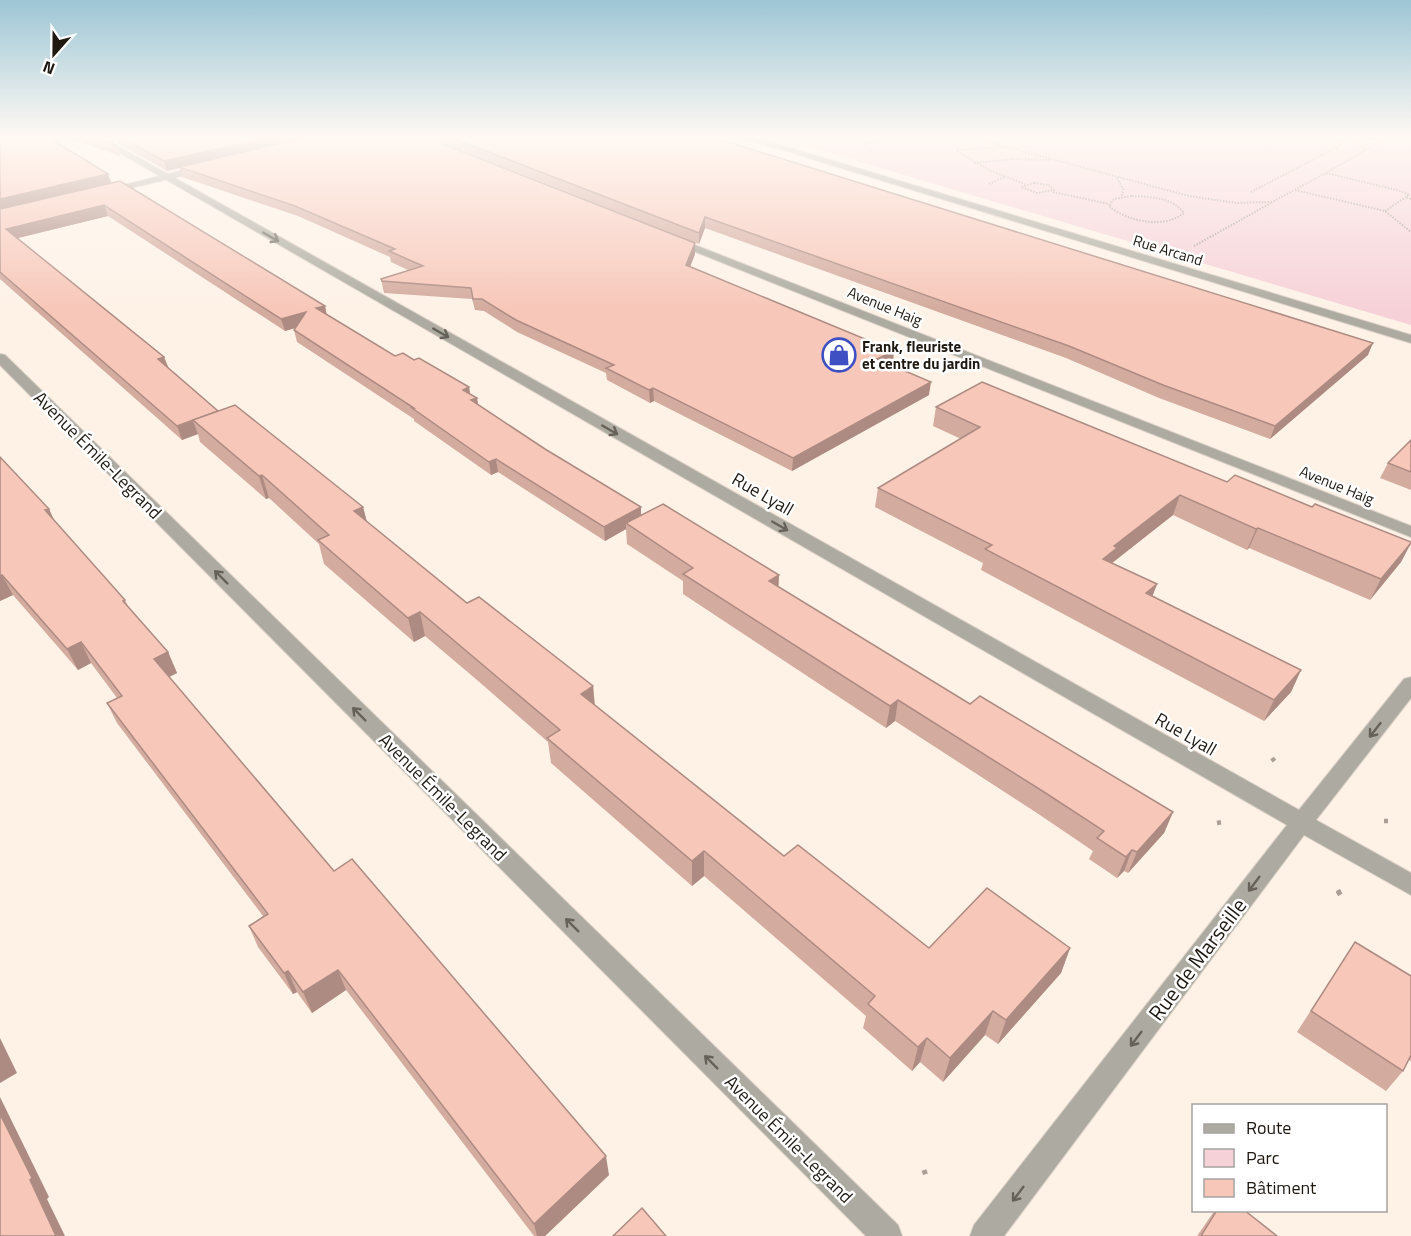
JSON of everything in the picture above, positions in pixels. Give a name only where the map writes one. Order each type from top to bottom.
[{"type":"street","name":"Rue Lyall","points":[[197,195],[1411,885]]},
{"type":"street","name":"Rue Arcand","points":[[934,195],[1411,339]]},
{"type":"street","name":"Avenue Haig","points":[[657,234],[1411,532]]},
{"type":"street","name":"Avenue Émile-Legrand","points":[[0,358],[887,1236]]},
{"type":"street","name":"Rue de Marseille","points":[[985,1236],[1301,823],[1411,684]]},
{"type":"path","points":[[1065,195],[1109,204],[1122,197],[1144,197],[1167,201],[1176,205],[1184,213],[1175,220],[1140,220],[1119,214],[1112,210],[1109,204]]},
{"type":"path","points":[[1185,195],[1236,203],[1272,202]]},
{"type":"path","points":[[1185,251],[1286,195]]},
{"type":"path","points":[[1315,195],[1385,211],[1411,232]]},
{"type":"path","points":[[1385,211],[1408,195]]},
{"type":"path","points":[[1406,197],[1411,199]]},
{"type":"path","points":[[1338,890],[1341,896]]},
{"type":"green space","points":[[971,195],[1411,195],[1411,325]]},
{"type":"building","points":[[0,195],[19,195],[0,199]]},
{"type":"building","points":[[61,195],[142,195],[325,306],[316,308],[395,356],[403,353],[414,360],[419,358],[469,387],[463,390],[477,398],[471,400],[545,449],[641,507],[604,527],[496,459],[489,462],[412,408],[414,408],[294,330],[306,312],[281,319],[104,205],[6,229],[164,357],[158,359],[218,411],[177,426],[0,272],[0,209]]},
{"type":"building","points":[[261,195],[572,195],[695,243],[686,265],[894,351],[877,359],[931,382],[793,458],[653,388],[649,390],[606,368],[614,365],[516,320],[482,299],[473,299],[471,288],[382,281],[381,279],[423,266],[389,251],[395,249],[295,206]]},
{"type":"building","points":[[600,195],[897,195],[1373,343],[1275,426],[1163,385],[1069,346],[705,217],[699,233]]},
{"type":"building","points":[[982,382],[1227,482],[1235,475],[1312,507],[1315,504],[1411,543],[1381,579],[1256,529],[1180,495],[1114,546],[1117,548],[1103,559],[1157,584],[1146,593],[1301,670],[1274,700],[985,549],[992,545],[878,488],[980,427],[936,407]]},
{"type":"building","points":[[235,405],[363,507],[354,511],[467,603],[479,597],[593,686],[581,694],[784,856],[798,845],[929,948],[987,888],[1070,948],[1006,1020],[993,1011],[950,1058],[927,1038],[918,1047],[868,1004],[875,996],[704,851],[692,861],[547,738],[560,730],[420,612],[408,618],[318,540],[329,535],[262,475],[259,476],[193,420]]},
{"type":"building","points":[[1411,440],[1411,472],[1388,463]]},
{"type":"building","points":[[0,457],[49,509],[45,510],[168,652],[154,659],[334,871],[352,859],[606,1156],[534,1224],[338,970],[303,992],[288,971],[284,973],[249,926],[268,914],[107,703],[122,696],[81,642],[67,649],[2,575],[0,576]]},
{"type":"building","points":[[663,504],[779,575],[769,581],[970,704],[980,696],[1173,812],[1137,852],[1132,850],[1126,857],[1097,838],[1104,831],[1044,792],[898,700],[890,706],[683,574],[693,568],[626,523]]},
{"type":"building","points":[[1355,942],[1411,976],[1411,1055],[1403,1071],[1311,1011]]},
{"type":"building","points":[[0,1114],[32,1178],[30,1180],[56,1236],[0,1236]]},
{"type":"building","points":[[642,1208],[666,1236],[613,1236]]},
{"type":"building","points":[[1216,1212],[1247,1212],[1277,1236],[1201,1236]]},
{"type":"place","name":"Frank, fleuriste et centre du jardin","points":[[839,355]]}]
